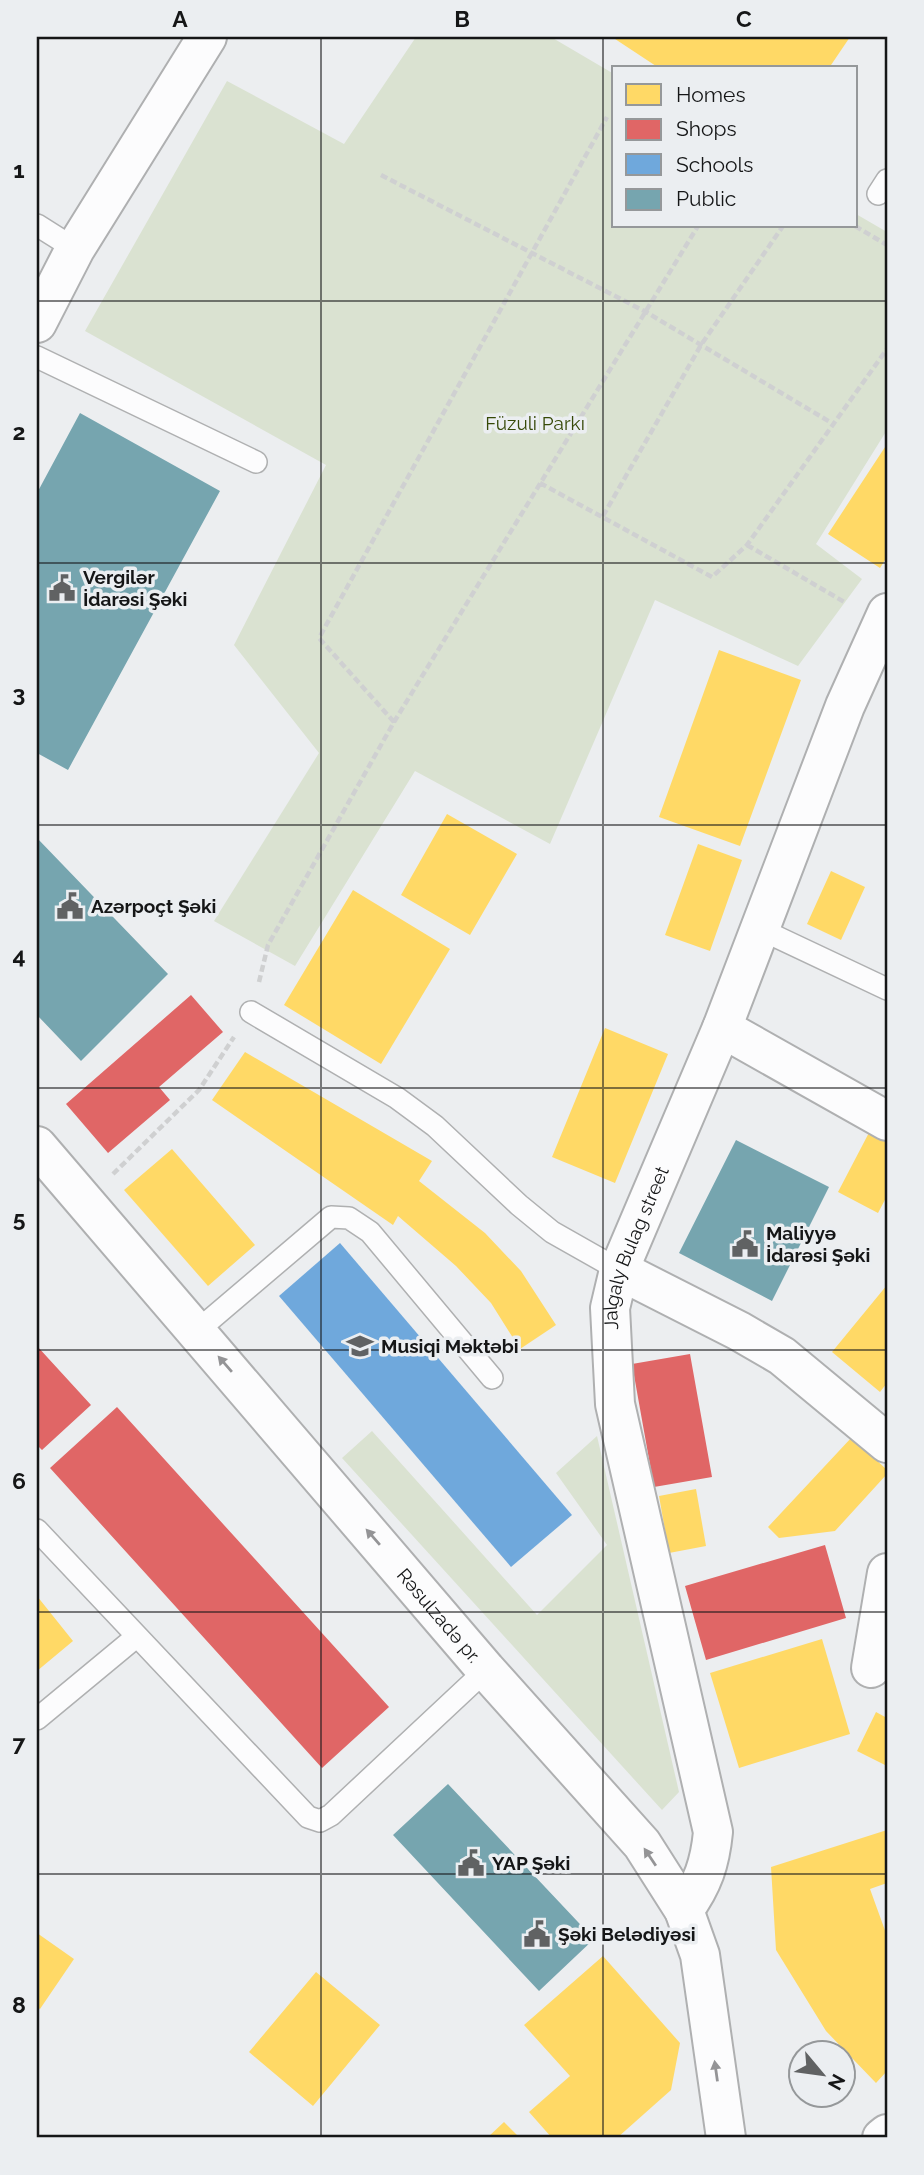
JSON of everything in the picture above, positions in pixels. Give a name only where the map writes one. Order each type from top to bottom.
[{"type":"street","points":[[37,323],[75,250],[207,37]]},
{"type":"street","name":"Jalgaly Bulag street","points":[[684,1910],[701,1888],[713,1832],[615,1404],[610,1308],[619,1270],[762,930],[845,706],[884,619]]},
{"type":"street","points":[[722,1028],[887,1121]]},
{"type":"street","name":"Rəsulzadə pr.","points":[[37,1146],[486,1670],[642,1844],[684,1910],[700,1955],[726,2138]]},
{"type":"street","points":[[619,1270],[782,1356],[887,1443]]},
{"type":"street","points":[[871,1668],[887,1573]]},
{"type":"street","points":[[882,2138],[887,2134]]},
{"type":"lane","points":[[37,225],[75,250]]},
{"type":"lane","points":[[37,357],[256,462]]},
{"type":"lane","points":[[762,930],[887,989]]},
{"type":"lane","points":[[251,1012],[397,1098],[435,1126],[519,1205],[552,1231],[619,1270]]},
{"type":"lane","points":[[197,1331],[331,1217],[349,1218],[370,1232],[492,1378]]},
{"type":"lane","points":[[37,1530],[309,1817],[320,1821],[331,1815],[486,1670]]},
{"type":"lane","points":[[37,1719],[136,1637]]},
{"type":"path","points":[[394,722],[319,638],[607,117]]},
{"type":"path","points":[[381,175],[533,251],[646,312],[835,425]]},
{"type":"path","points":[[85,1202],[199,1090],[251,1012],[268,945],[394,722],[697,228]]},
{"type":"path","points":[[603,516],[701,345],[782,228]]},
{"type":"path","points":[[858,228],[887,245]]},
{"type":"path","points":[[540,483],[712,577],[747,545],[887,349]]},
{"type":"path","points":[[747,545],[884,619]]},
{"type":"green space","name":"Füzuli Parkı","points":[[416,37],[551,37],[612,73],[612,228],[858,228],[858,215],[887,232],[887,430],[816,544],[862,579],[798,666],[655,600],[550,844],[415,771],[295,966],[214,921],[319,753],[234,645],[326,465],[85,331],[227,81],[344,144]]},
{"type":"green space","points":[[372,1431],[537,1615],[607,1545],[556,1473],[597,1436],[679,1792],[662,1810],[342,1458]]},
{"type":"building: Homes","points":[[612,37],[850,37],[830,66],[656,66]]},
{"type":"building: Homes","points":[[887,444],[887,557],[880,568],[828,534]]},
{"type":"building: Homes","points":[[719,650],[801,680],[740,846],[659,817]]},
{"type":"building: Homes","points":[[447,814],[517,854],[470,935],[401,895]]},
{"type":"building: Homes","points":[[698,844],[742,860],[710,951],[665,935]]},
{"type":"building: Homes","points":[[831,871],[865,887],[841,940],[807,924]]},
{"type":"building: Homes","points":[[353,890],[450,949],[381,1064],[284,1005]]},
{"type":"building: Homes","points":[[605,1028],[668,1054],[615,1183],[552,1157]]},
{"type":"building: Homes","points":[[245,1052],[432,1161],[419,1181],[485,1233],[521,1271],[556,1325],[520,1349],[491,1303],[456,1266],[398,1216],[393,1225],[212,1100]]},
{"type":"building: Homes","points":[[873,1125],[887,1132],[887,1196],[878,1213],[838,1192]]},
{"type":"building: Homes","points":[[172,1149],[255,1245],[208,1286],[124,1190]]},
{"type":"building: Homes","points":[[887,1285],[887,1383],[880,1392],[832,1352]]},
{"type":"building: Homes","points":[[852,1437],[887,1470],[887,1474],[835,1531],[779,1538],[768,1527]]},
{"type":"building: Homes","points":[[696,1489],[706,1546],[669,1553],[659,1496]]},
{"type":"building: Homes","points":[[37,1596],[73,1641],[37,1671]]},
{"type":"building: Homes","points":[[822,1639],[850,1734],[739,1768],[710,1673]]},
{"type":"building: Homes","points":[[876,1712],[887,1718],[887,1766],[857,1751]]},
{"type":"building: Homes","points":[[887,1830],[887,1883],[870,1889],[887,1936],[887,2071],[876,2083],[858,2064],[858,2038],[833,2038],[826,2031],[776,1950],[771,1867]]},
{"type":"building: Homes","points":[[37,1933],[74,1959],[40,2009],[37,2007]]},
{"type":"building: Homes","points":[[603,1956],[680,2043],[671,2090],[617,2138],[552,2138],[529,2112],[570,2076],[524,2025]]},
{"type":"building: Homes","points":[[316,1972],[380,2025],[313,2106],[249,2052]]},
{"type":"building: Homes","points":[[504,2122],[520,2138],[487,2138]]},
{"type":"building: Shops","points":[[191,995],[223,1032],[159,1087],[170,1100],[108,1153],[66,1104]]},
{"type":"building: Shops","points":[[37,1346],[91,1405],[42,1450],[37,1445]]},
{"type":"building: Shops","points":[[690,1354],[712,1477],[654,1487],[632,1364]]},
{"type":"building: Shops","points":[[117,1407],[389,1707],[322,1768],[50,1468]]},
{"type":"building: Shops","points":[[825,1545],[846,1618],[706,1660],[685,1586]]},
{"type":"building: Schools","points":[[340,1243],[572,1515],[511,1567],[279,1296]]},
{"type":"building: Public","points":[[80,413],[220,491],[68,770],[37,753],[37,493]]},
{"type":"building: Public","name":"Azərpoçt Şəki","points":[[37,838],[168,974],[81,1061],[37,1015]]},
{"type":"building: Public","points":[[736,1140],[829,1187],[772,1301],[679,1253]]},
{"type":"building: Public","points":[[448,1784],[594,1939],[539,1991],[393,1835]]},
{"type":"place","name":"Vergilər İdarəsi Şəki","points":[[62,588]]},
{"type":"place","name":"Azərpoçt Şəki","points":[[70,906]]},
{"type":"place","name":"Maliyyə İdarəsi Şəki","points":[[745,1244]]},
{"type":"place","name":"Musiqi Məktəbi","points":[[360,1346]]},
{"type":"place","name":"YAP Şəki","points":[[471,1863]]},
{"type":"place","name":"Şəki Belədiyəsi","points":[[537,1934]]}]
